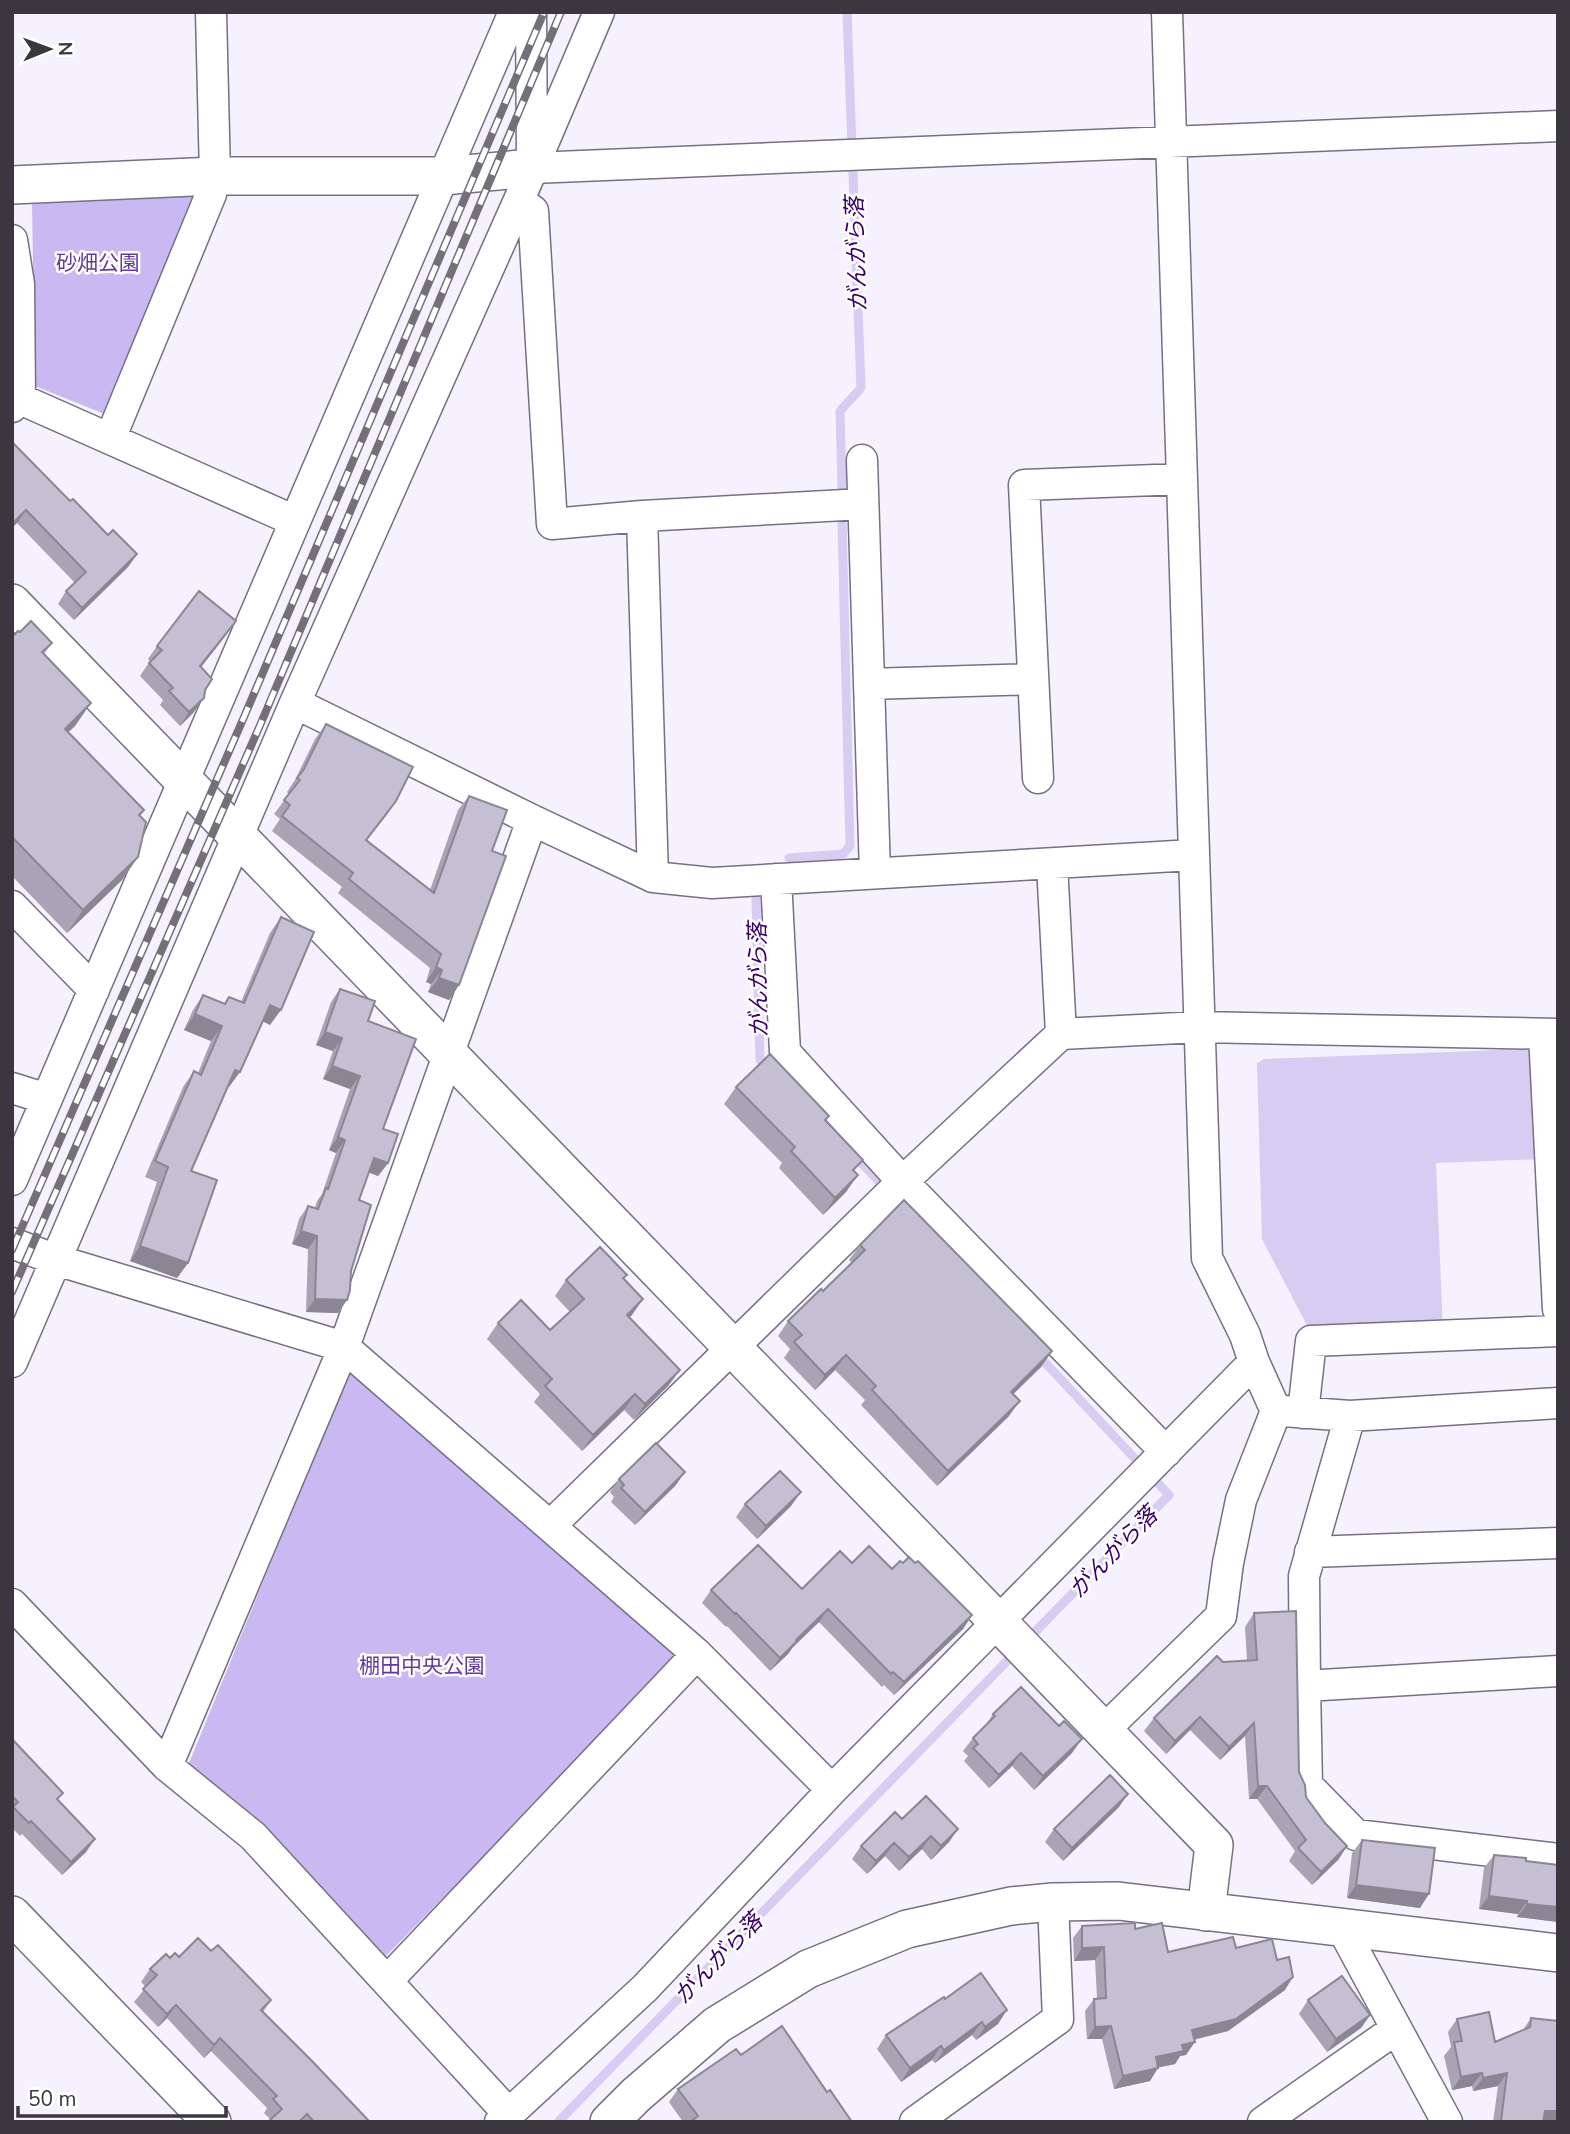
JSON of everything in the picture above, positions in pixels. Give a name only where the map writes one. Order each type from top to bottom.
[{"type":"street","points":[[110,439],[211,194],[215,176],[211,12]]},
{"type":"street","points":[[12,1180],[514,12]]},
{"type":"street","points":[[531,12],[525,184],[534,211],[552,524],[863,503]]},
{"type":"street","points":[[12,1362],[295,704],[599,12]]},
{"type":"street","points":[[1167,12],[1207,1258],[1245,1335],[1255,1362],[1290,1412]]},
{"type":"street","points":[[12,185],[215,176],[443,176],[525,184],[1172,142],[1558,126]]},
{"type":"street","points":[[12,240],[19,284],[16,403],[110,439],[295,521]]},
{"type":"street","points":[[862,460],[875,873]]},
{"type":"street","points":[[1038,778],[1024,485],[1182,479]]},
{"type":"street","points":[[642,516],[653,877]]},
{"type":"street","points":[[12,603],[1214,1845],[1191,1910]]},
{"type":"street","points":[[869,684],[1033,679]]},
{"type":"street","points":[[295,704],[653,877],[712,883],[1194,855]]},
{"type":"street","points":[[167,1766],[344,1347],[532,820]]},
{"type":"street","points":[[1052,864],[1061,1034]]},
{"type":"street","points":[[776,880],[785,1052],[902,1182],[1166,1452]]},
{"type":"street","points":[[12,906],[94,990]]},
{"type":"street","points":[[550,1525],[877,1206],[1061,1034],[1199,1027],[1551,1034],[1558,1309]]},
{"type":"street","points":[[12,1088],[47,1099]]},
{"type":"street","points":[[12,1243],[56,1260],[344,1347],[697,1654],[832,1790]]},
{"type":"street","points":[[1103,1731],[1221,1616],[1228,1563],[1241,1500],[1290,1412],[1311,1341],[1558,1331]]},
{"type":"street","points":[[12,1604],[167,1766],[253,1836],[387,1981],[504,2117],[645,1987],[832,1790],[1013,1637],[1166,1452],[1255,1362]]},
{"type":"street","points":[[1290,1412],[1350,1416],[1558,1403]]},
{"type":"street","points":[[1350,1416],[1304,1576],[1307,1785],[1356,1835],[1558,1859]]},
{"type":"street","points":[[1310,1552],[1558,1543]]},
{"type":"street","points":[[387,1981],[697,1654]]},
{"type":"street","points":[[1305,1686],[1558,1671]]},
{"type":"street","points":[[609,2122],[717,2025],[808,1969],[907,1929],[1011,1906],[1118,1901],[1558,1953]]},
{"type":"street","points":[[915,2122],[1058,2019],[1053,1902]]},
{"type":"street","points":[[12,1915],[212,2122]]},
{"type":"street","points":[[1342,1928],[1447,2122]]},
{"type":"street","points":[[1263,2122],[1395,2029]]},
{"type":"green space","name":"砂畑公園","points":[[194,196],[107,415],[35,386],[32,201]]},
{"type":"green space","name":"棚田中央公園","points":[[351,1367],[680,1656],[380,1962],[189,1763]]},
{"type":"shaded area","points":[[1528,1049],[1537,1057],[1542,1159],[1436,1163],[1443,1332],[1313,1337],[1262,1239],[1257,1063],[1264,1059]]},
{"type":"building","points":[[14,444],[108,535],[113,530],[137,554],[82,608],[66,591],[86,572],[26,510],[12,524]]},
{"type":"building","points":[[199,591],[236,621],[200,666],[212,679],[205,690],[204,698],[189,712],[169,691],[173,688],[149,663],[162,650],[157,646]]},
{"type":"building","points":[[31,621],[52,643],[42,652],[91,703],[65,729],[144,810],[139,815],[146,822],[138,857],[83,910],[12,837],[12,637]]},
{"type":"building","points":[[326,724],[413,767],[396,801],[366,840],[434,893],[469,796],[507,810],[492,851],[506,856],[459,985],[439,978],[442,970],[436,967],[441,954],[349,879],[353,873],[282,816],[290,805],[284,800],[300,780],[297,778]]},
{"type":"building","points":[[281,917],[314,932],[281,1010],[270,1005],[240,1072],[235,1070],[191,1171],[217,1180],[188,1263],[140,1246],[168,1167],[155,1161],[194,1071],[201,1075],[222,1026],[195,1014],[203,995],[225,1004],[229,997],[244,1003]]},
{"type":"building","points":[[340,989],[375,1001],[368,1021],[416,1039],[383,1129],[398,1134],[388,1163],[374,1158],[359,1200],[371,1205],[351,1271],[347,1300],[315,1299],[317,1236],[301,1231],[308,1206],[318,1209],[326,1188],[328,1189],[345,1140],[338,1137],[360,1076],[332,1066],[342,1038],[325,1032]]},
{"type":"building","points":[[770,1054],[829,1116],[825,1120],[863,1160],[853,1170],[858,1175],[835,1198],[791,1151],[795,1147],[736,1087]]},
{"type":"building","points":[[904,1200],[1052,1351],[1011,1392],[1020,1401],[948,1471],[872,1390],[876,1386],[846,1355],[825,1375],[794,1342],[802,1335],[788,1321],[865,1250],[860,1245]]},
{"type":"building","points":[[600,1247],[627,1275],[623,1278],[643,1299],[627,1315],[680,1370],[645,1404],[635,1394],[593,1435],[545,1386],[552,1379],[498,1323],[521,1300],[550,1330],[584,1299],[566,1280]]},
{"type":"building","points":[[656,1443],[685,1472],[645,1512],[621,1488],[624,1485],[619,1479]]},
{"type":"building","points":[[780,1471],[801,1492],[766,1526],[745,1504]]},
{"type":"building","points":[[758,1545],[802,1589],[840,1551],[852,1563],[869,1546],[892,1569],[909,1557],[915,1563],[918,1561],[972,1615],[904,1682],[893,1672],[891,1674],[828,1609],[780,1658],[711,1590]]},
{"type":"building","points":[[1296,1611],[1299,1772],[1305,1785],[1306,1797],[1325,1823],[1347,1846],[1321,1872],[1298,1848],[1306,1840],[1267,1786],[1258,1786],[1254,1723],[1229,1747],[1200,1717],[1175,1741],[1154,1718],[1217,1656],[1223,1662],[1257,1660],[1254,1613]]},
{"type":"building","points":[[1021,1687],[1059,1726],[1064,1721],[1082,1739],[1043,1776],[1021,1753],[999,1775],[973,1748],[978,1744],[973,1738]]},
{"type":"building","points":[[12,1739],[63,1793],[57,1799],[95,1839],[71,1862],[31,1821],[29,1823],[13,1807],[18,1802],[12,1796]]},
{"type":"building","points":[[1110,1775],[1128,1794],[1072,1848],[1054,1829]]},
{"type":"building","points":[[926,1796],[958,1829],[941,1846],[931,1836],[909,1857],[894,1843],[876,1861],[861,1846],[895,1812],[902,1819]]},
{"type":"building","points":[[1362,1840],[1435,1848],[1429,1894],[1356,1885]]},
{"type":"building","points":[[1494,1855],[1558,1865],[1558,1907],[1489,1896]]},
{"type":"building","points":[[1135,1923],[1135,1929],[1162,1923],[1168,1952],[1233,1937],[1236,1948],[1272,1939],[1277,1960],[1289,1957],[1293,1977],[1236,2019],[1192,2030],[1195,2042],[1182,2045],[1184,2051],[1156,2057],[1158,2068],[1123,2076],[1111,2026],[1095,2027],[1094,1999],[1106,1998],[1104,1947],[1082,1948],[1082,1926]]},
{"type":"building","points":[[198,1938],[211,1951],[218,1945],[271,2000],[261,2010],[370,2122],[314,2122],[307,2114],[299,2122],[272,2122],[270,2120],[282,2109],[273,2099],[277,2096],[220,2038],[214,2045],[176,2005],[167,2014],[143,1989],[157,1975],[150,1969],[166,1954],[170,1958],[175,1953],[179,1957]]},
{"type":"building","points":[[981,1973],[1007,2010],[985,2027],[982,2022],[944,2050],[941,2046],[910,2068],[886,2035]]},
{"type":"building","points":[[1342,1976],[1370,2015],[1336,2039],[1308,2000]]},
{"type":"building","points":[[1489,2012],[1495,2042],[1530,2027],[1531,2018],[1558,2021],[1558,2111],[1545,2111],[1543,2122],[1501,2121],[1507,2073],[1483,2078],[1482,2073],[1461,2077],[1454,2042],[1462,2041],[1457,2019]]},
{"type":"building","points":[[782,2026],[827,2092],[830,2090],[852,2122],[690,2122],[698,2116],[678,2089],[736,2049],[741,2055]]},
{"type":"waterway","name":"がんがら落","points":[[842,489],[840,411],[861,388],[847,12]]},
{"type":"waterway","name":"がんがら落","points":[[789,858],[843,854],[850,846],[842,523]]},
{"type":"waterway","name":"がんがら落","points":[[756,899],[760,1060],[769,1069]]},
{"type":"waterway","name":"がんがら落","points":[[855,1156],[888,1191]]},
{"type":"waterway","name":"がんがら落","points":[[1027,1640],[1169,1495],[1037,1354]]},
{"type":"waterway","name":"がんがら落","points":[[558,2122],[1015,1653]]},
{"type":"railway","points":[[12,1250],[244,717],[544,12]]},
{"type":"railway","points":[[12,1292],[261,723],[561,12]]}]
